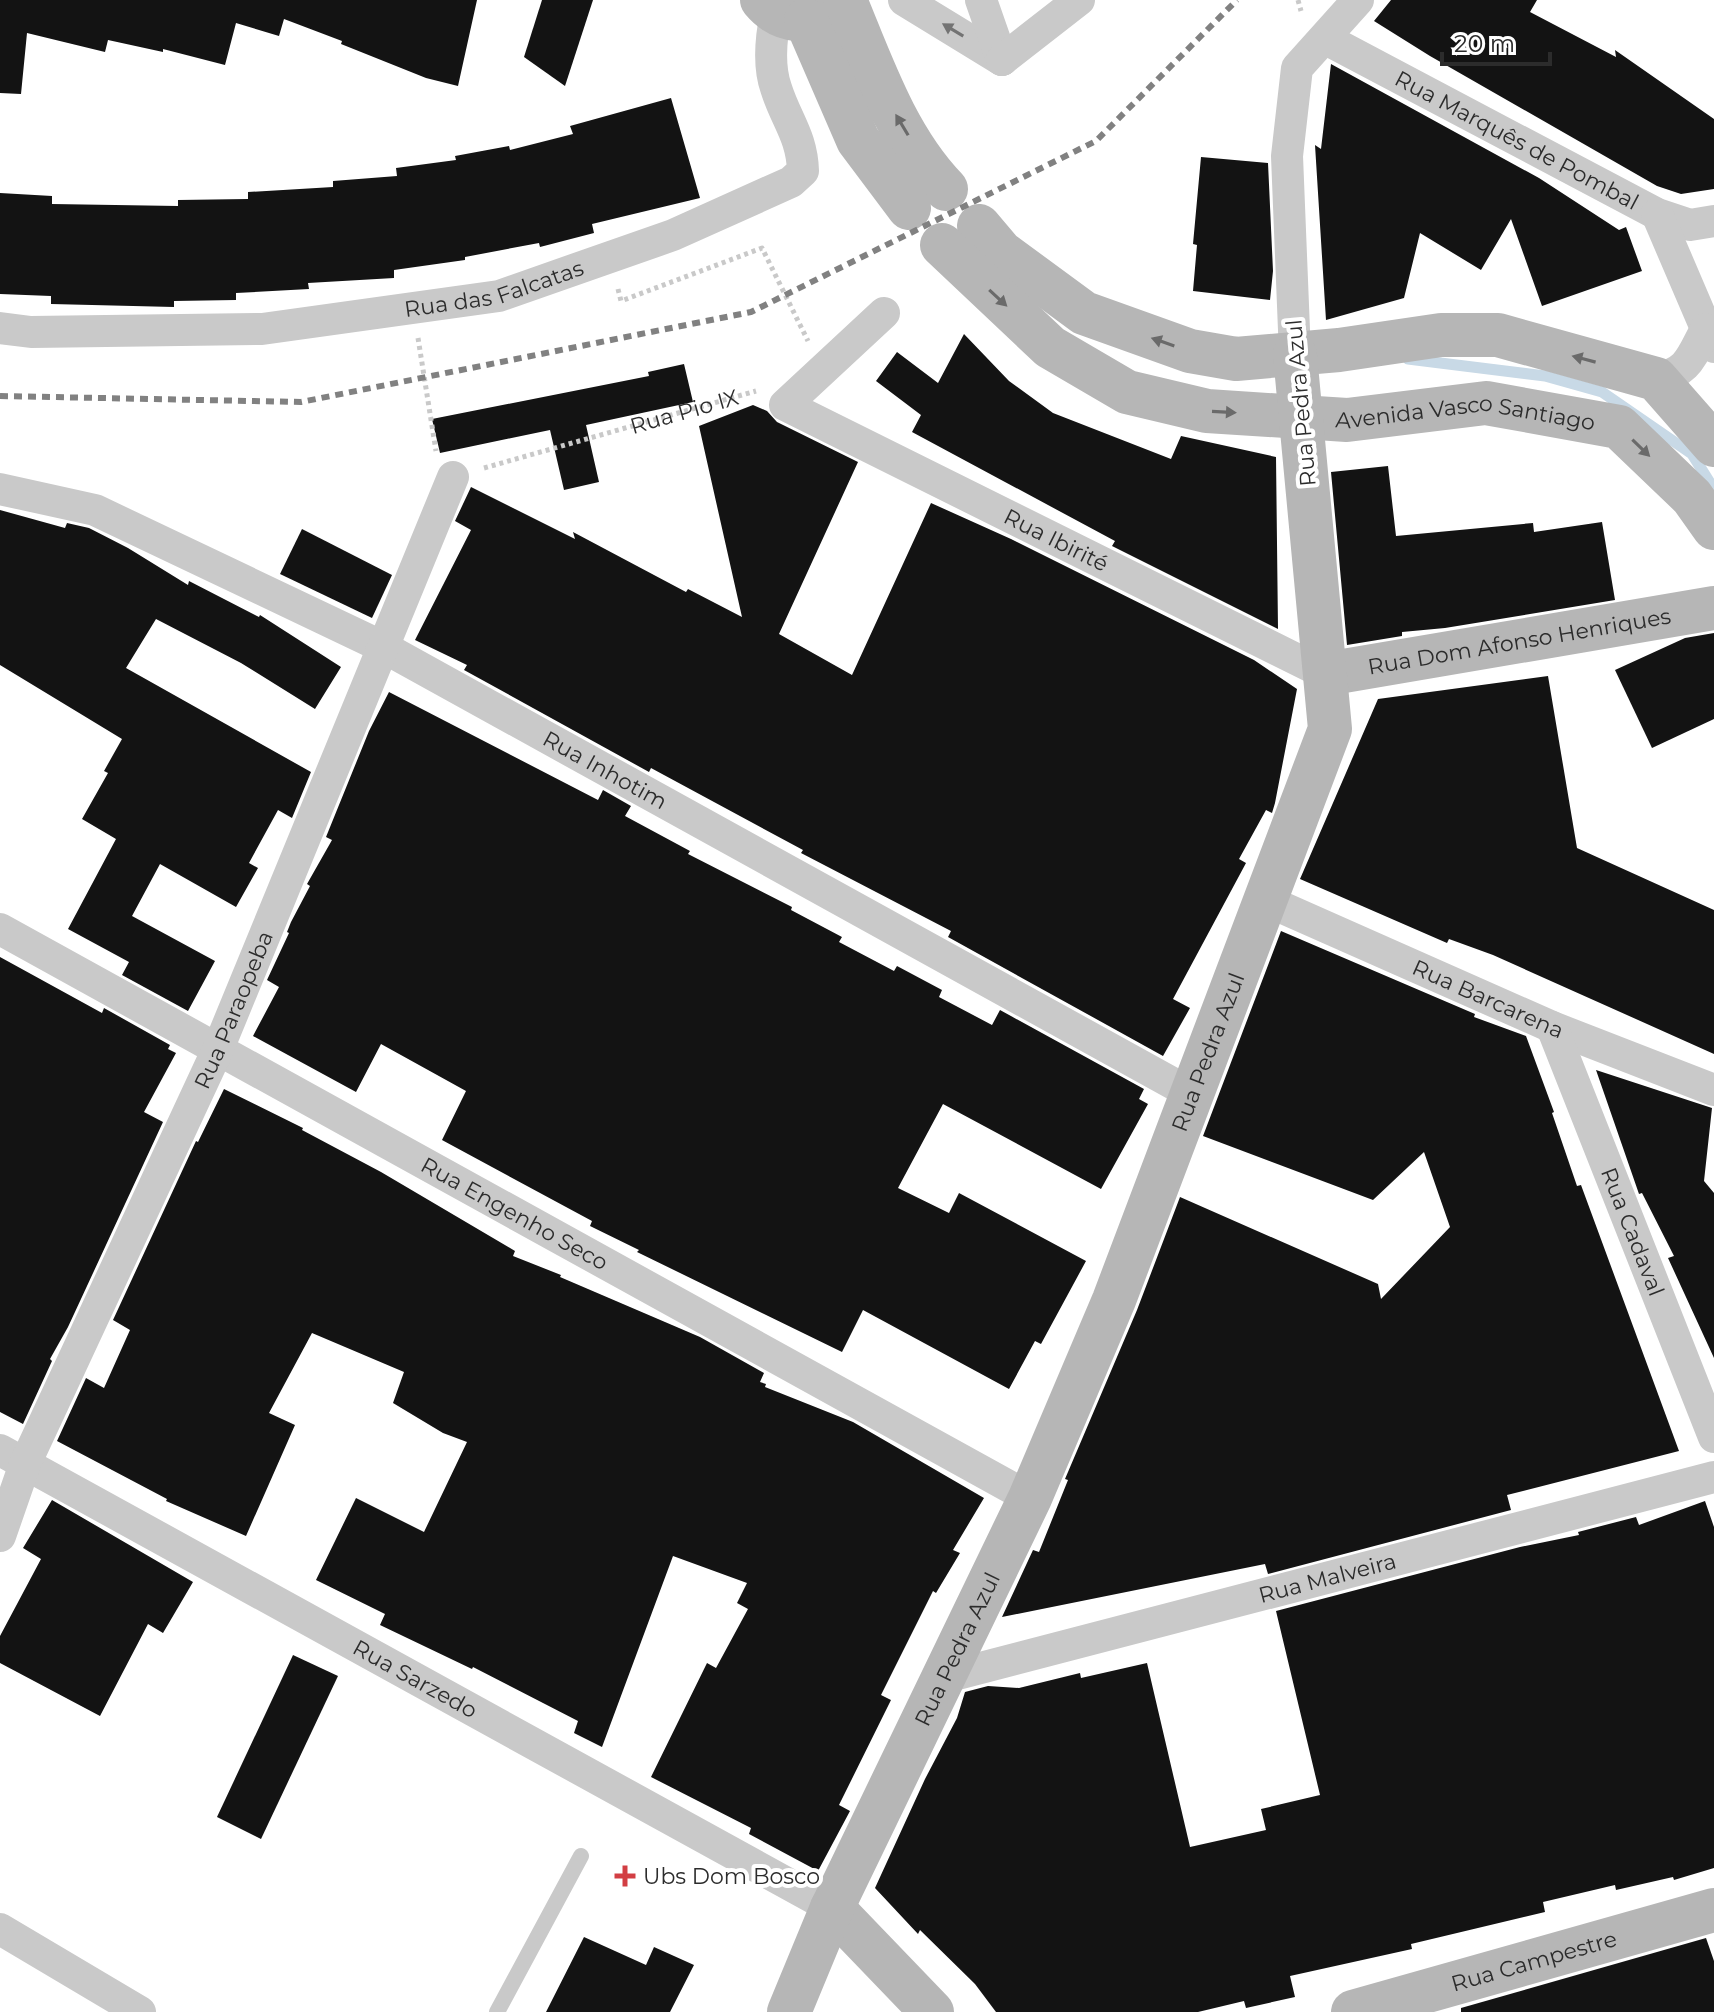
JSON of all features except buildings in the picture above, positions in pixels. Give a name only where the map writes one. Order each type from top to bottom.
[{"type":"street","points":[[904,0],[1002,60]]},
{"type":"street","points":[[981,0],[1002,60]]},
{"type":"street","points":[[1002,60],[1079,0]]},
{"type":"street","points":[[1326,39],[1358,0]]},
{"type":"street","points":[[806,7],[858,140],[927,198]]},
{"type":"street","name":"Rua das Falcatas","points":[[0,328],[31,332],[262,329],[414,308],[499,296],[673,235],[791,182],[803,171],[802,149],[775,86],[770,38],[806,7]]},
{"type":"street","name":"Rua Marquês de Pombal","points":[[1326,39],[1657,214],[1690,225],[1714,221]]},
{"type":"street","name":"Rua Pedra Azul","points":[[789,2012],[832,1908],[1030,1498],[1114,1300],[1330,729],[1295,355],[1287,156],[1297,68],[1326,39]]},
{"type":"street","points":[[1657,214],[1710,338],[1675,375],[1656,379],[1714,445]]},
{"type":"street","name":"Avenida Vasco Santiago","points":[[1656,379],[1498,335],[1441,335],[1295,355],[1236,359],[1190,351],[1084,313],[1001,252],[960,235],[1050,347],[1127,392],[1207,411],[1347,420],[1486,403],[1619,427],[1692,497],[1714,528]]},
{"type":"street","points":[[785,405],[884,313]]},
{"type":"street","name":"Rua Ibirité","points":[[785,405],[1326,674]]},
{"type":"street","name":"Rua Paraopeba","points":[[0,1536],[12,1457],[218,1049],[448,488]]},
{"type":"street","name":"Rua Inhotim","points":[[0,489],[95,510],[383,647],[1192,1094]]},
{"type":"street","name":"Rua Dom Afonso Henriques","points":[[1326,674],[1714,608]]},
{"type":"street","name":"Rua Barcarena","points":[[1265,900],[1552,1027],[1714,1090]]},
{"type":"street","name":"Rua Engenho Seco","points":[[0,929],[1030,1498]]},
{"type":"street","name":"Rua Cadaval","points":[[1552,1027],[1714,1437]]},
{"type":"street","name":"Rua Sarzedo","points":[[12,1457],[832,1908]]},
{"type":"street","name":"Rua Malveira","points":[[942,1678],[1714,1477]]},
{"type":"street","points":[[832,1908],[932,2012]]},
{"type":"street","name":"Rua Campestre","points":[[1353,2012],[1714,1910]]},
{"type":"street","points":[[0,1929],[140,2012]]},
{"type":"lane","points":[[497,2012],[581,1856]]},
{"type":"path","points":[[609,257],[621,301],[762,248],[823,370]]},
{"type":"path","points":[[414,308],[448,488]]},
{"type":"path","name":"Rua Pio IX","points":[[448,488],[757,391],[785,405]]},
{"type":"waterway","points":[[1408,359],[1545,376],[1602,392],[1692,454],[1714,489]]},
{"type":"railway","points":[[0,396],[301,402],[751,312],[1096,141],[1237,0]]},
{"type":"place","name":"Ubs Dom Bosco","points":[[625,1876]]}]
